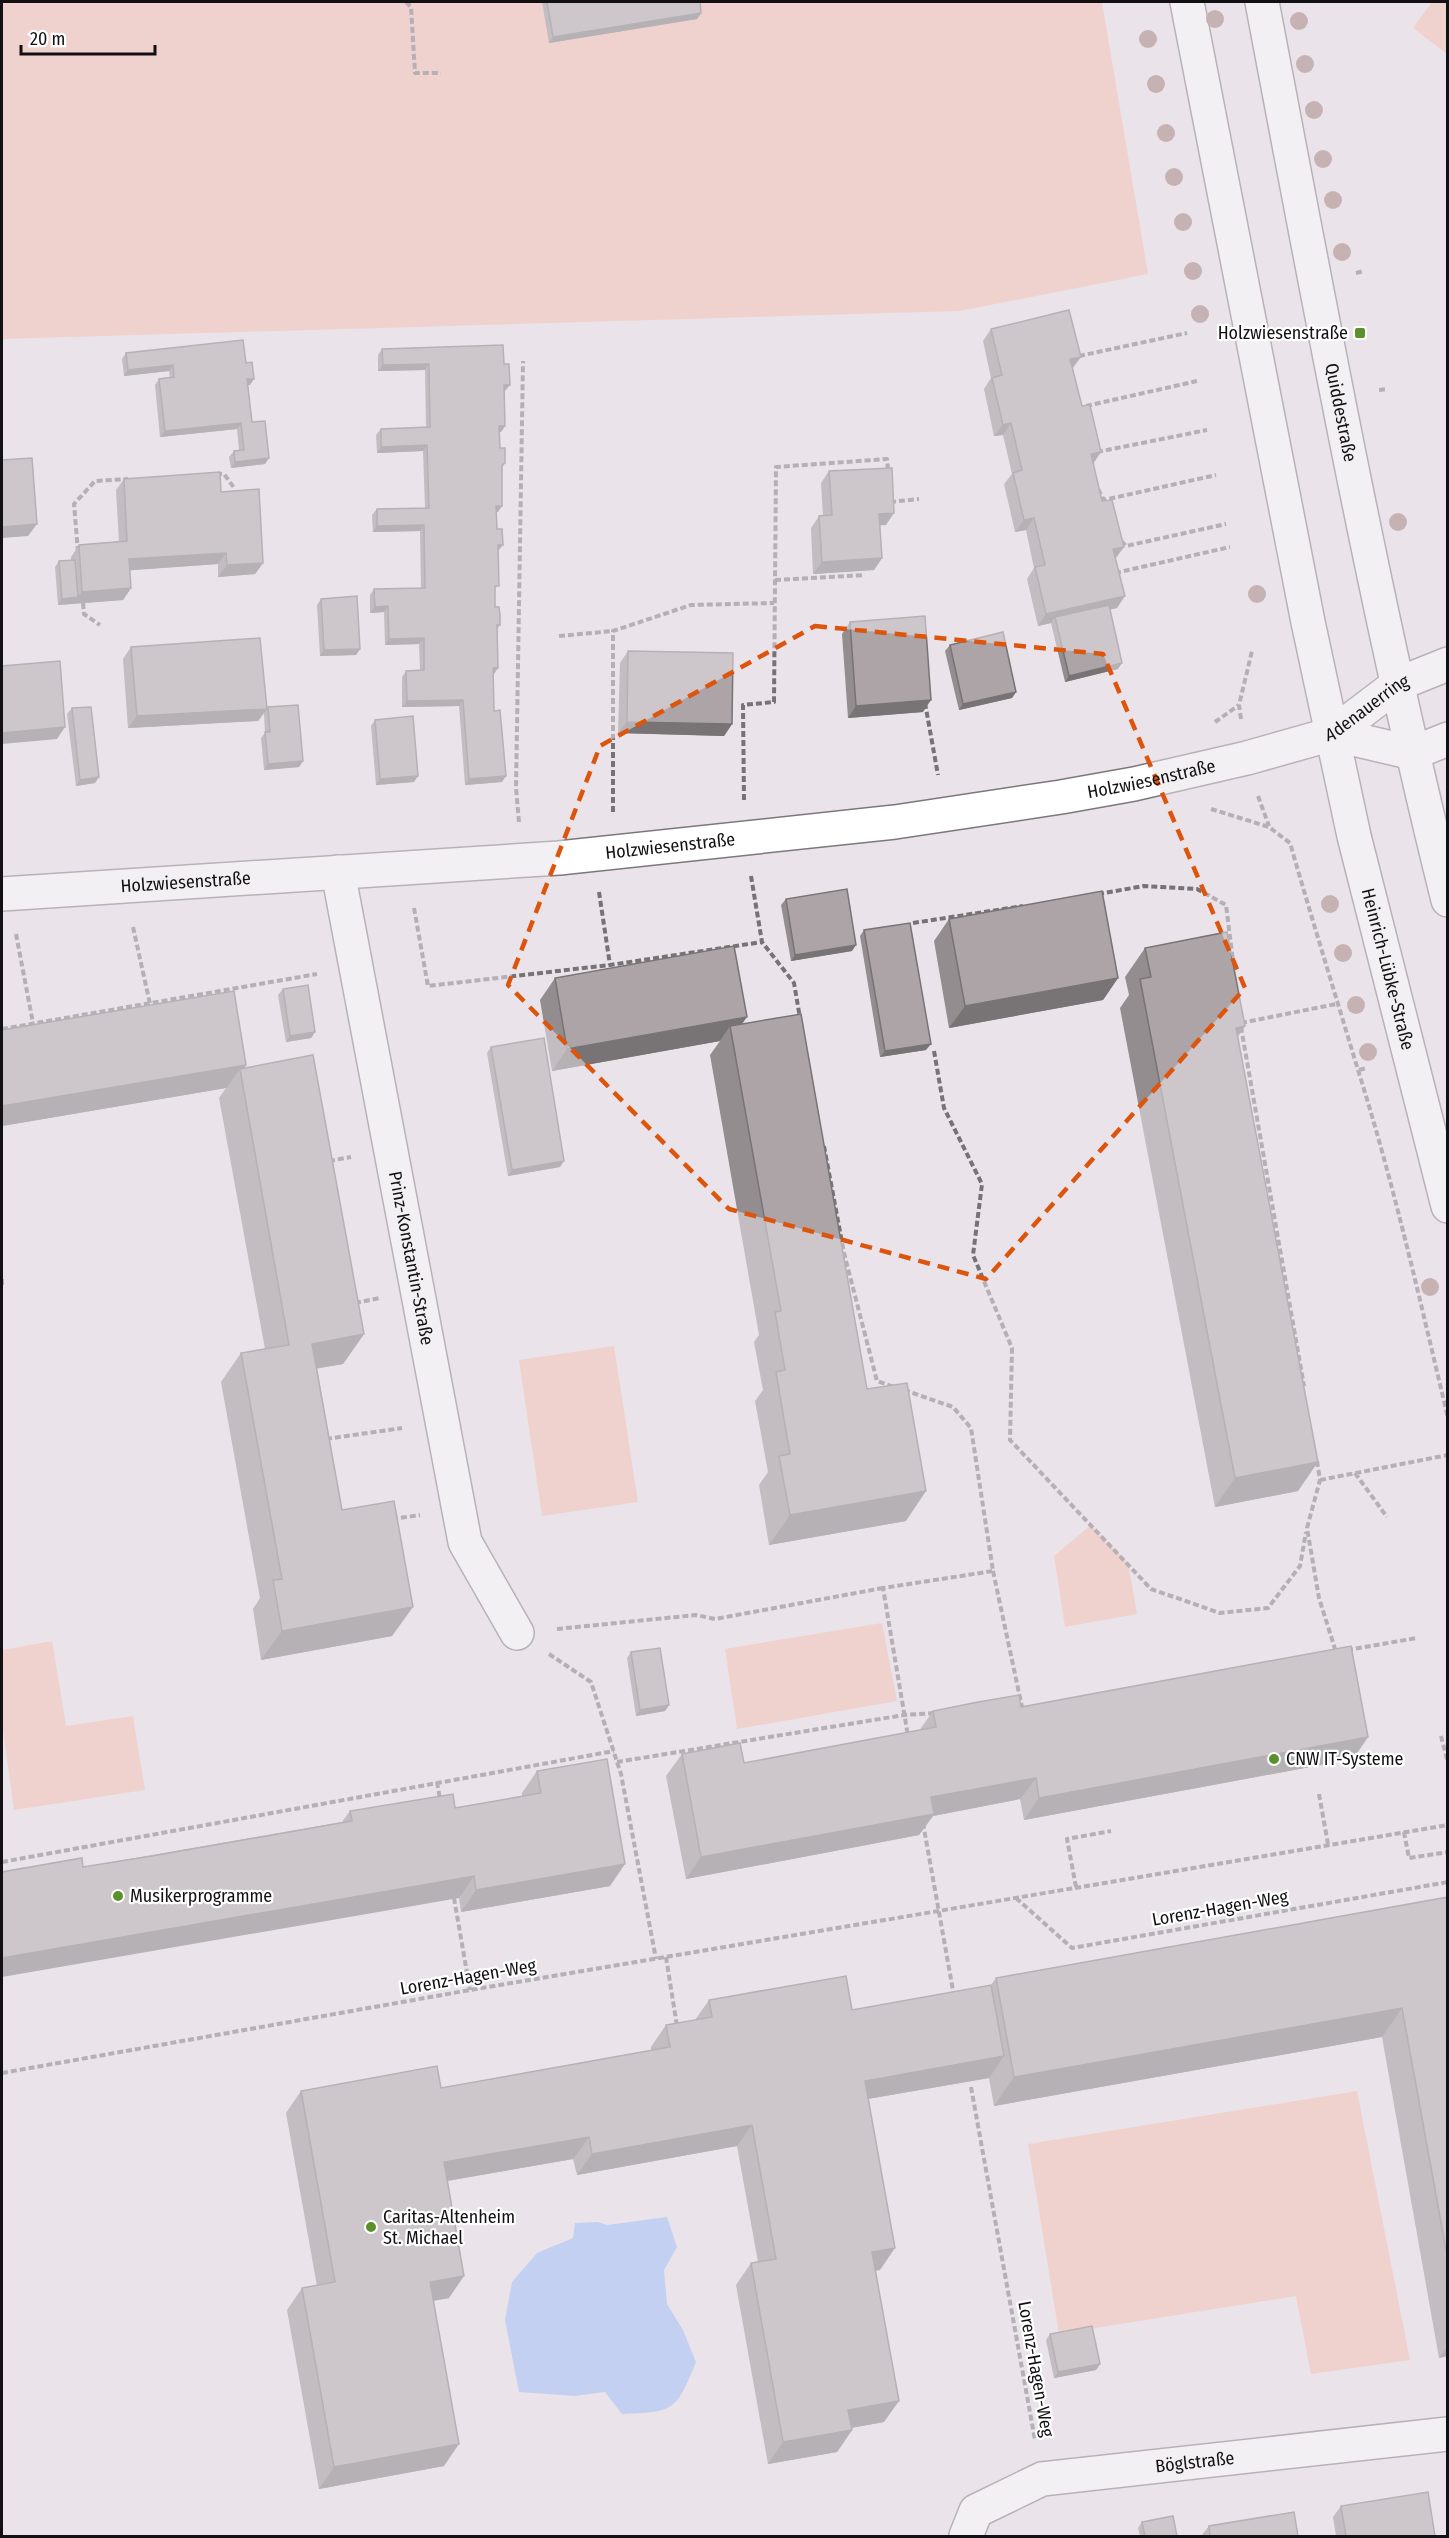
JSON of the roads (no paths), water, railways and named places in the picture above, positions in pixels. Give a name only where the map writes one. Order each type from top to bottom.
[{"type":"street","points":[[1187,2],[1332,734]]},
{"type":"street","name":"Quiddestraße","points":[[1262,2],[1347,443],[1413,753]]},
{"type":"street","name":"Adenauerring","points":[[1332,734],[1398,684],[1448,664]]},
{"type":"street","name":"Adenauerring","points":[[1332,734],[1413,753]]},
{"type":"street","name":"Holzwiesenstraße","points":[[2,894],[522,860],[745,838],[945,814],[1134,784],[1248,758],[1332,734]]},
{"type":"street","name":"Heinrich-Lübke-Straße","points":[[1332,734],[1354,836],[1448,1206]]},
{"type":"street","points":[[1448,739],[1413,753],[1448,900]]},
{"type":"street","name":"Prinz-Konstantin-Straße","points":[[338,872],[465,1542],[517,1634]]},
{"type":"street","name":"Böglstraße","points":[[966,2536],[976,2511],[1042,2479],[1448,2434]]},
{"type":"water","points":[[667,2217],[677,2247],[664,2270],[667,2304],[683,2330],[696,2362],[678,2399],[663,2410],[622,2414],[605,2392],[575,2396],[519,2392],[505,2320],[512,2282],[537,2253],[573,2238],[575,2223],[598,2222],[607,2225]]},
{"type":"place","name":"Holzwiesenstraße","points":[[1360,333]]},
{"type":"place","name":"CNW IT-Systeme","points":[[1274,1759]]},
{"type":"place","name":"Musikerprogramme","points":[[118,1896]]},
{"type":"place","name":"Caritas-Altenheim St. Michael","points":[[371,2227]]}]
